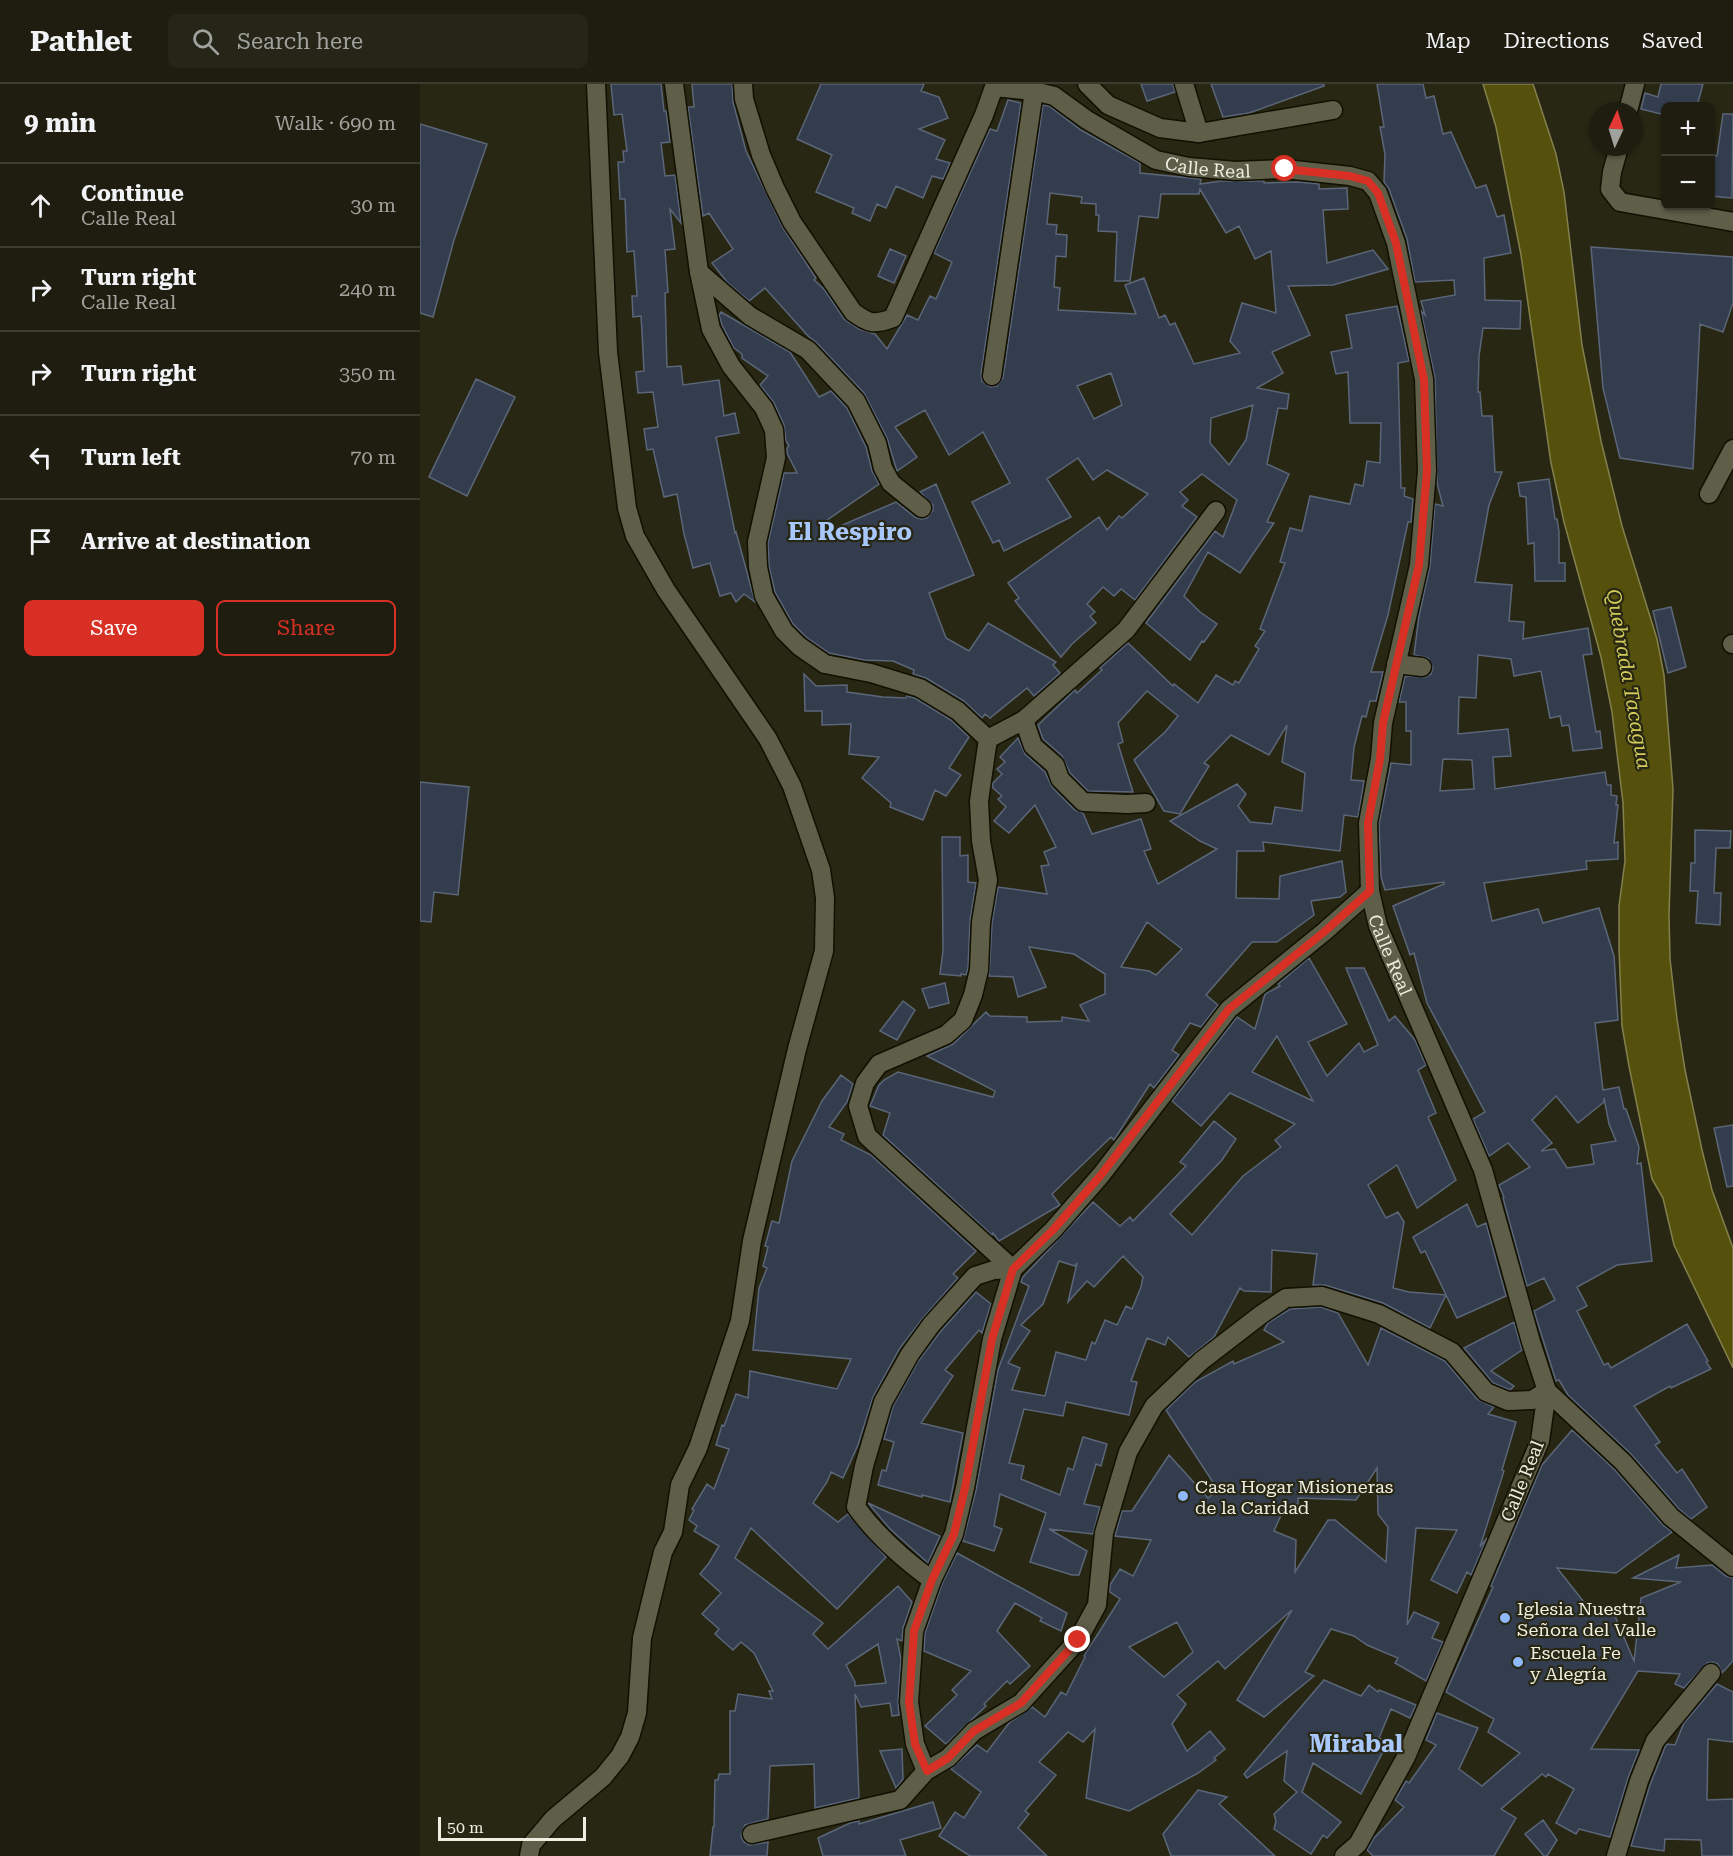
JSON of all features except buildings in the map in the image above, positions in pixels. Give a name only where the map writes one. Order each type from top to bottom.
[{"type":"street","points":[[530,1856],[531,1845],[553,1819],[603,1777],[620,1756],[630,1737],[637,1713],[642,1638],[663,1552],[673,1532],[680,1485],[698,1449],[740,1321],[754,1229],[797,1049],[825,951],[825,898],[821,870],[792,786],[768,739],[666,590],[635,536],[627,508],[608,352],[596,84]]},
{"type":"street","points":[[674,84],[699,272],[711,329],[731,366],[764,408],[774,430],[776,458],[757,542],[758,567],[764,596],[777,620],[799,646],[825,664],[871,672],[920,688],[958,711],[988,739]]},
{"type":"street","points":[[743,84],[744,99],[761,155],[792,222],[854,312],[866,322],[879,323],[893,318],[979,125],[990,85]]},
{"type":"street","points":[[1088,84],[1108,105],[1160,128],[1199,133],[1333,110]]},
{"type":"street","points":[[1184,84],[1199,133]]},
{"type":"street","points":[[1630,102],[1635,84]]},
{"type":"street","name":"Calle Real","points":[[990,85],[1033,87],[1054,96],[1087,120],[1156,160],[1189,167],[1236,171],[1285,169],[1350,176],[1368,181],[1378,193],[1396,243],[1424,380],[1427,471],[1419,565],[1383,723],[1380,759],[1368,823],[1370,891],[1378,926],[1483,1170],[1547,1391],[1540,1441],[1406,1757],[1358,1844],[1344,1856]]},
{"type":"street","points":[[992,376],[1033,87]]},
{"type":"street","points":[[1616,156],[1610,189],[1620,202],[1733,222]]},
{"type":"street","points":[[699,272],[750,316],[808,350],[848,392],[856,401],[877,443],[883,468],[891,483],[922,508]]},
{"type":"street","points":[[1709,494],[1733,449]]},
{"type":"street","points":[[988,739],[1024,720],[1126,630],[1216,512]]},
{"type":"street","points":[[1396,664],[1422,667]]},
{"type":"street","points":[[1024,720],[1033,746],[1055,765],[1060,779],[1083,802],[1146,803]]},
{"type":"street","points":[[988,739],[979,801],[981,841],[988,880],[981,922],[979,970],[973,995],[963,1020],[946,1035],[879,1064],[865,1083],[858,1107],[867,1136],[1013,1269]]},
{"type":"street","points":[[927,1771],[915,1744],[909,1702],[914,1631],[932,1580],[954,1534],[965,1488],[992,1339],[1013,1269],[1053,1230],[1101,1175],[1229,1009],[1324,932],[1370,891]]},
{"type":"street","points":[[932,1580],[899,1555],[856,1507],[864,1466],[883,1402],[909,1354],[931,1324],[975,1276],[994,1270],[1013,1269]]},
{"type":"street","points":[[752,1834],[900,1800],[927,1771],[948,1758],[974,1731],[1021,1703],[1078,1640],[1097,1605],[1104,1533],[1128,1452],[1154,1406],[1201,1361],[1286,1298],[1322,1296],[1379,1314],[1452,1352],[1486,1392],[1508,1401],[1532,1400],[1547,1391],[1623,1462],[1671,1517],[1733,1567]]},
{"type":"street","points":[[1616,1856],[1639,1781],[1655,1741],[1711,1673]]},
{"type":"water","name":"Quebrada Tacagua","points":[[1483,84],[1533,84],[1556,154],[1564,192],[1582,345],[1601,441],[1622,526],[1657,639],[1664,675],[1673,789],[1670,959],[1685,1070],[1702,1150],[1712,1190],[1733,1248],[1733,1368],[1674,1245],[1663,1198],[1652,1179],[1629,1066],[1622,1026],[1619,948],[1619,906],[1625,861],[1623,803],[1612,712],[1601,657],[1564,522],[1551,463],[1521,255],[1496,127]]},
{"type":"place","name":"Casa Hogar Misioneras de la Caridad","points":[[1183,1496]]},
{"type":"place","name":"Iglesia Nuestra Señora del Valle","points":[[1505,1618]]},
{"type":"place","name":"Escuela Fe y Alegría","points":[[1518,1662]]},
{"type":"district","name":"El Respiro","points":[[850,532]]},
{"type":"district","name":"Mirabal","points":[[1356,1744]]},
{"type":"route","points":[[1078,1640],[1021,1703],[974,1731],[948,1758],[927,1771],[915,1744],[909,1702],[914,1631],[932,1580],[954,1534],[965,1488],[992,1339],[1013,1269],[1053,1230],[1101,1175],[1229,1009],[1324,932],[1370,891],[1368,823],[1380,759],[1383,723],[1419,565],[1427,471],[1424,380],[1396,243],[1378,193],[1368,181],[1350,176],[1285,169]]}]
